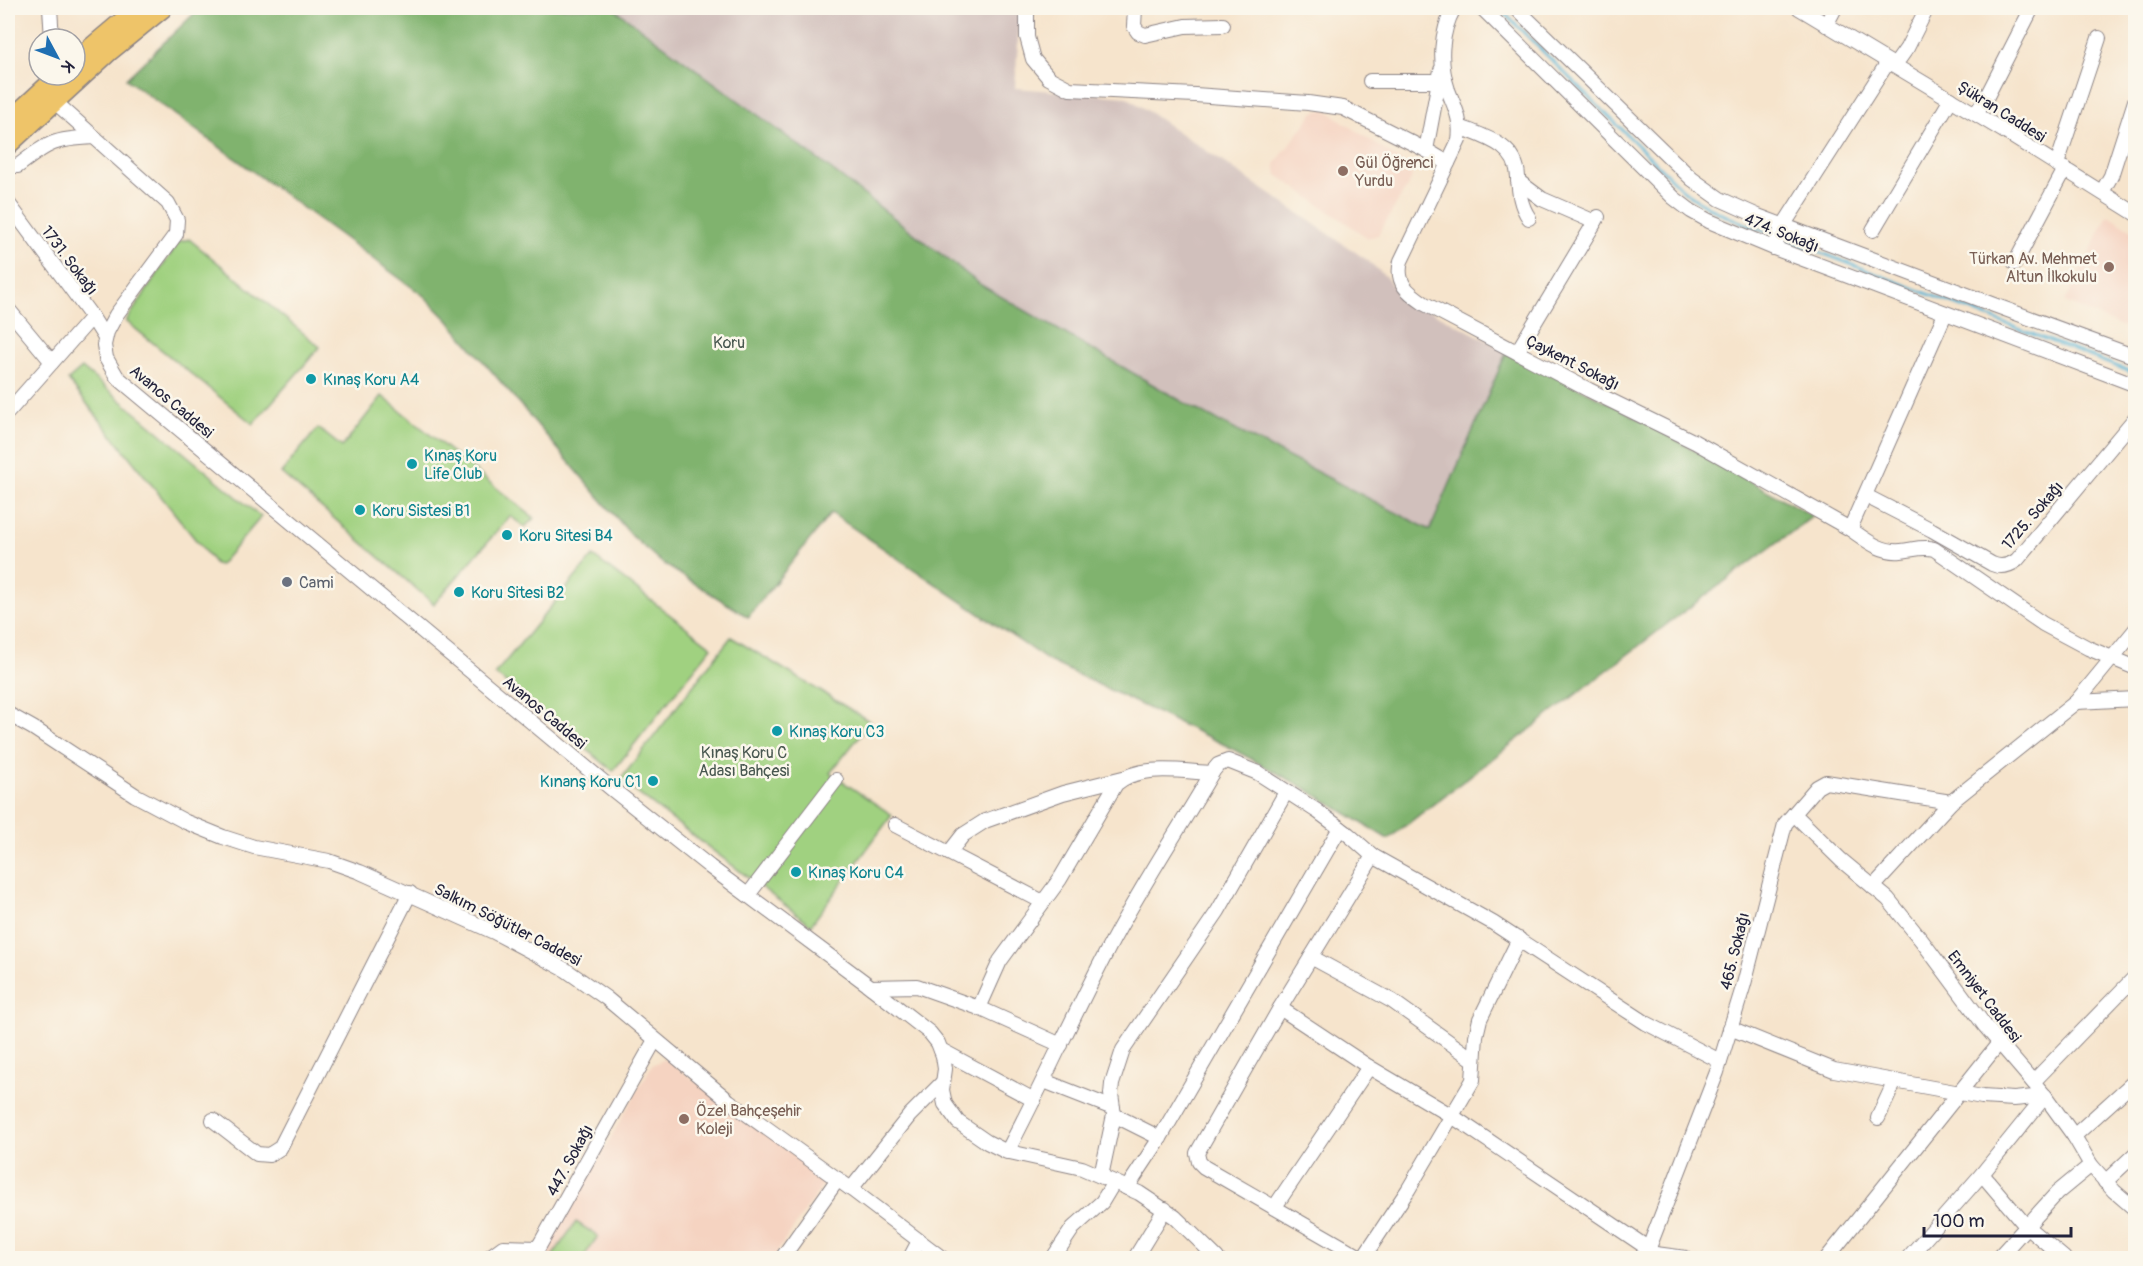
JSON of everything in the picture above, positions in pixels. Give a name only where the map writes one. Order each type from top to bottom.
[{"type":"main road","points":[[87,51],[138,8]]},
{"type":"main road","points":[[8,145],[110,51],[163,8]]},
{"type":"main road","points":[[8,122],[45,87]]},
{"type":"street","points":[[50,8],[51,27]]},
{"type":"street","points":[[1027,8],[1027,37],[1033,59],[1049,78],[1070,89],[1195,95],[1308,103],[1343,108],[1448,163]]},
{"type":"street","points":[[1134,8],[1134,26],[1138,32],[1145,35],[1185,26],[1223,25]]},
{"type":"street","points":[[1426,150],[1442,65],[1444,35],[1454,8]]},
{"type":"street","name":"474. Sokağı","points":[[1482,8],[1682,205],[1709,221],[1779,237],[2136,357]]},
{"type":"street","name":"474. Sokağı","points":[[1516,8],[1692,179],[1779,237],[1945,314],[2136,385]]},
{"type":"street","name":"Şükran Caddesi","points":[[1800,8],[2136,214]]},
{"type":"street","points":[[1826,25],[1835,8]]},
{"type":"street","points":[[1779,237],[1892,64],[1907,48],[1928,8]]},
{"type":"street","points":[[1976,114],[2032,8]]},
{"type":"street","points":[[2015,263],[2061,167],[2099,38]]},
{"type":"street","points":[[1442,65],[1460,127],[1504,147],[1515,162],[1520,202],[1529,218]]},
{"type":"street","points":[[1370,81],[1439,81]]},
{"type":"street","points":[[1873,230],[1951,99]]},
{"type":"street","points":[[2102,192],[2111,176],[2135,99]]},
{"type":"street","points":[[55,102],[168,203],[176,214],[178,225],[176,234],[116,315],[105,338]]},
{"type":"street","name":"Çaykent Sokağı","points":[[1460,127],[1459,140],[1401,261],[1399,272],[1406,291],[1425,304],[1695,442],[1850,529],[1880,549],[1895,551],[1920,547],[1934,549],[2043,624],[2136,668]]},
{"type":"street","points":[[8,165],[18,166],[46,144],[65,138],[94,137]]},
{"type":"street","points":[[1517,352],[1596,220],[1542,199],[1518,181]]},
{"type":"street","name":"1731. Sokağı","points":[[8,203],[105,338]]},
{"type":"street","points":[[8,309],[52,362]]},
{"type":"street","points":[[1850,529],[1945,314]]},
{"type":"street","points":[[10,402],[52,362],[92,317]]},
{"type":"street","name":"Avanos Caddesi","points":[[105,338],[106,358],[117,377],[612,789],[930,1033],[941,1050]]},
{"type":"street","name":"1725. Sokağı","points":[[1866,496],[1992,564],[2009,565],[2024,552],[2136,417]]},
{"type":"street","points":[[1873,887],[1951,802],[2076,702],[2136,629]]},
{"type":"street","points":[[2076,702],[2136,699]]},
{"type":"street","name":"Salkım Söğütler Caddesi","points":[[8,714],[135,795],[186,822],[254,847],[345,866],[494,932],[566,970],[606,998],[729,1101],[838,1179],[942,1258]]},
{"type":"street","points":[[1007,1152],[1112,942],[1212,773],[1221,763],[1232,762],[1258,773],[1340,828],[1373,856],[1467,907],[1646,1023],[1720,1061]]},
{"type":"street","points":[[949,853],[963,835],[984,822],[1074,789],[1155,771],[1212,773]]},
{"type":"street","points":[[979,1008],[1000,961],[1060,879],[1112,789],[1125,777]]},
{"type":"street","points":[[748,895],[836,780]]},
{"type":"street","name":"465. Sokağı","points":[[1647,1253],[1720,1061],[1744,984],[1785,824],[1822,783],[1830,782],[1951,802]]},
{"type":"street","points":[[1101,1176],[1114,1111],[1111,1094],[1114,1073],[1129,1040],[1218,911],[1286,792]]},
{"type":"street","name":"Emniyet Caddesi","points":[[1794,814],[1841,861],[1888,899],[1922,940],[1999,1043],[2045,1096],[2074,1136],[2091,1165],[2105,1182],[2136,1210]]},
{"type":"street","points":[[894,825],[1043,902]]},
{"type":"street","points":[[1053,1258],[1073,1228],[1121,1185],[1160,1138],[1340,828]]},
{"type":"street","points":[[1373,856],[1280,1008],[1197,1154],[1204,1167],[1362,1258],[1408,1190],[1473,1080],[1480,1019],[1519,939]]},
{"type":"street","points":[[213,1120],[257,1154],[269,1155],[280,1148],[410,894]]},
{"type":"street","points":[[1311,957],[1392,1001],[1474,1060]]},
{"type":"street","points":[[2033,1082],[2136,976]]},
{"type":"street","points":[[871,987],[917,986],[979,1008],[1061,1045]]},
{"type":"street","points":[[1280,1008],[1369,1067],[1452,1116],[1647,1253],[1686,1258]]},
{"type":"street","points":[[1730,1028],[1834,1070],[1998,1098],[2045,1096]]},
{"type":"street","name":"447. Sokağı","points":[[488,1258],[503,1247],[535,1254],[655,1040]]},
{"type":"street","points":[[1827,1258],[1999,1043]]},
{"type":"street","points":[[941,1050],[945,1069],[942,1083],[945,1104],[953,1117],[987,1142],[1007,1152],[1082,1168],[1121,1185],[1165,1209],[1217,1258]]},
{"type":"street","points":[[941,1050],[1035,1100]]},
{"type":"street","points":[[1274,1208],[1369,1067]]},
{"type":"street","points":[[2074,1136],[2136,1080]]},
{"type":"street","points":[[1044,1081],[1114,1111],[1160,1138]]},
{"type":"street","points":[[1878,1118],[1895,1081]]},
{"type":"street","points":[[851,1190],[910,1115],[942,1083]]},
{"type":"street","points":[[1908,1258],[1982,1174],[2045,1096]]},
{"type":"street","points":[[2105,1182],[2136,1153]]},
{"type":"street","points":[[1998,1258],[2057,1193],[2091,1165]]},
{"type":"street","points":[[1982,1174],[2026,1226],[2064,1258]]},
{"type":"street","points":[[782,1258],[838,1179]]},
{"type":"street","points":[[1135,1258],[1165,1209]]},
{"type":"street","points":[[910,1258],[919,1241]]},
{"type":"shaded area","points":[[613,8],[1020,8],[1015,88],[1127,97],[1367,260],[1385,276],[1400,295],[1507,351],[1430,530],[1195,409],[981,285],[820,161]]},
{"type":"shaded area","name":"Gül Öğrenci Yurdu","points":[[1325,109],[1410,168],[1412,178],[1378,235],[1368,238],[1277,175],[1275,164],[1314,112]]},
{"type":"shaded area","name":"Türkan Av. Mehmet Altun İlkokulu","points":[[2108,215],[2135,232],[2135,332],[2065,302]]},
{"type":"shaded area","name":"Özel Bahçeşehir Koleji","points":[[665,1059],[821,1173],[825,1182],[773,1258],[550,1258],[547,1250],[652,1065]]},
{"type":"green space","name":"Koru","points":[[200,8],[613,8],[820,161],[981,285],[1195,409],[1430,530],[1507,351],[1619,408],[1813,516],[1666,625],[1388,839],[1303,787],[1227,746],[1049,661],[831,513],[748,617],[662,563],[632,536],[448,320],[424,296],[126,79]]},
{"type":"green space","points":[[189,239],[320,347],[253,424],[126,321],[179,242]]},
{"type":"green space","points":[[82,368],[261,517],[220,565],[215,564],[68,380]]},
{"type":"green space","points":[[382,396],[534,518],[525,527],[510,516],[434,604],[281,473],[318,428],[342,447]]},
{"type":"green space","points":[[593,556],[712,647],[613,771],[495,674]]},
{"type":"green space","name":"Kınaş Koru C Adası Bahçesi","points":[[731,637],[871,722],[830,773],[892,815],[811,925],[620,780]]},
{"type":"green space","points":[[576,1222],[598,1236],[583,1258],[551,1258]]},
{"type":"waterway","points":[[1499,8],[1683,190],[1715,210],[1774,235]]},
{"type":"waterway","points":[[1783,238],[2136,374]]},
{"type":"place","name":"Gül Öğrenci Yurdu","points":[[1343,171]]},
{"type":"place","name":"Türkan Av. Mehmet Altun İlkokulu","points":[[2109,267]]},
{"type":"place","name":"Kınaş Koru A4","points":[[311,379]]},
{"type":"place","name":"Kınaş Koru Life Club","points":[[412,464]]},
{"type":"place","name":"Koru Sistesi B1","points":[[360,510]]},
{"type":"place","name":"Koru Sitesi B4","points":[[507,535]]},
{"type":"place","name":"Cami","points":[[287,582]]},
{"type":"place","name":"Koru Sitesi B2","points":[[459,592]]},
{"type":"place","name":"Kınaş Koru C3","points":[[777,731]]},
{"type":"place","name":"Kınanş Koru C1","points":[[653,781]]},
{"type":"place","name":"Kınaş Koru C4","points":[[796,872]]},
{"type":"place","name":"Özel Bahçeşehir Koleji","points":[[684,1119]]}]
